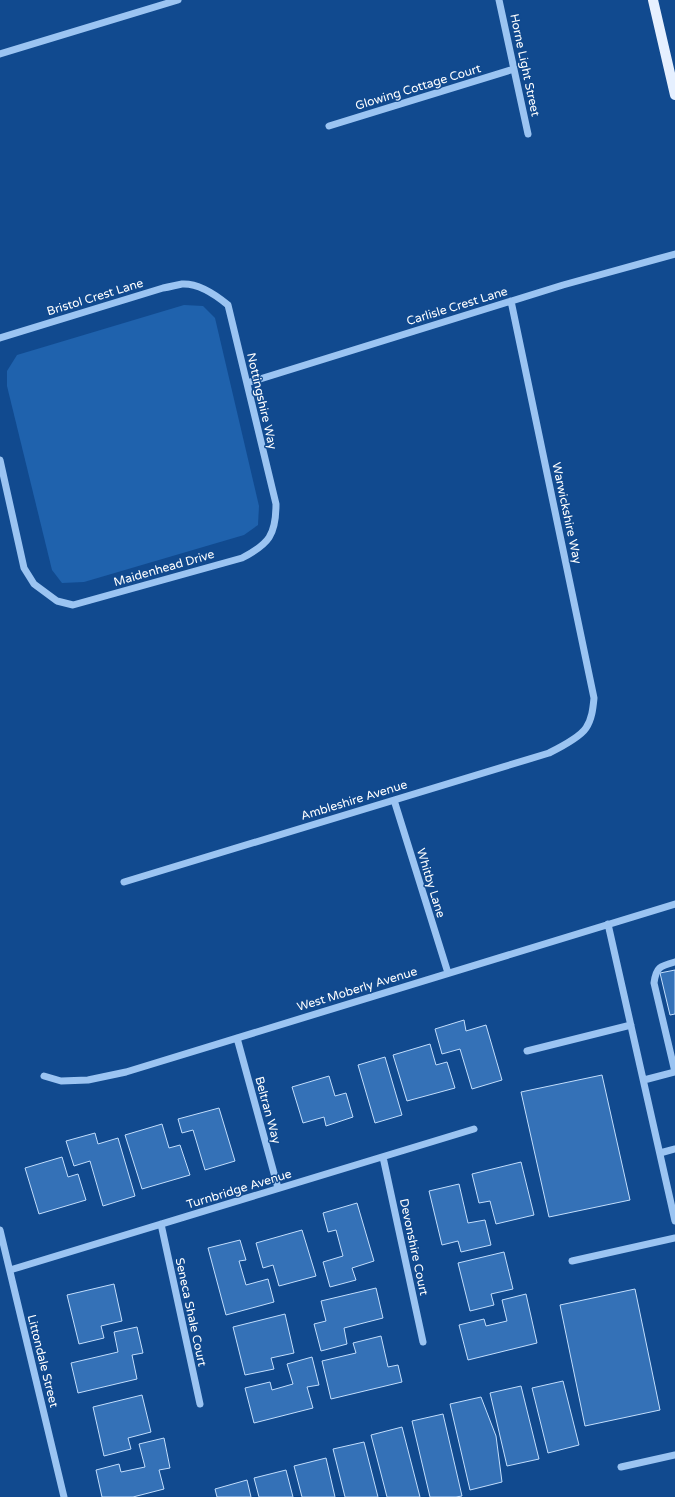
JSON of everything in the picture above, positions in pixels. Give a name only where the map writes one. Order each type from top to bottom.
[{"type":"main road","points":[[653,0],[675,95]]},
{"type":"street","points":[[0,54],[178,0]]},
{"type":"street","name":"Horne Light Street","points":[[499,0],[528,134]]},
{"type":"street","name":"Glowing Cottage Court","points":[[329,126],[514,69]]},
{"type":"street","name":"Carlisle Crest Lane","points":[[247,383],[563,285],[675,254]]},
{"type":"street","name":"Bristol Crest Lane","points":[[0,338],[164,288],[184,284],[198,287]]},
{"type":"street","name":"Nottingshire Way","points":[[198,287],[216,295],[228,305],[276,504],[276,520],[271,536]]},
{"type":"street","name":"Warwickshire Way","points":[[511,301],[594,698],[592,712],[586,729]]},
{"type":"street","name":"Maidenhead Drive","points":[[0,460],[24,568],[34,584],[56,601],[72,605],[242,558],[259,549],[271,536]]},
{"type":"street","name":"Ambleshire Avenue","points":[[124,882],[549,752],[566,744],[586,729]]},
{"type":"street","name":"Whitby Lane","points":[[394,800],[448,973]]},
{"type":"street","name":"West Moberly Avenue","points":[[44,1076],[61,1081],[88,1080],[126,1072],[675,904]]},
{"type":"street","points":[[608,924],[675,1221]]},
{"type":"street","points":[[644,1080],[675,1072],[654,983],[655,973],[661,965],[675,962]]},
{"type":"street","points":[[526,1051],[631,1025]]},
{"type":"street","name":"Beltran Way","points":[[237,1038],[278,1188]]},
{"type":"street","name":"Turnbridge Avenue","points":[[10,1270],[474,1128]]},
{"type":"street","points":[[660,1153],[675,1149]]},
{"type":"street","name":"Devonshire Court","points":[[383,1156],[423,1342]]},
{"type":"street","name":"Seneca Shale Court","points":[[161,1224],[200,1404]]},
{"type":"street","name":"Littondale Street","points":[[0,1230],[64,1497]]},
{"type":"street","points":[[572,1261],[675,1238]]},
{"type":"street","points":[[621,1467],[675,1455]]},
{"type":"shaded area","points":[[184,305],[203,306],[215,318],[259,506],[258,525],[244,535],[84,582],[62,583],[52,570],[7,386],[7,371],[17,355]]},
{"type":"building","points":[[675,970],[675,1014],[670,1015],[660,973]]},
{"type":"building","points":[[464,1020],[466,1031],[486,1025],[502,1080],[472,1089],[460,1049],[442,1054],[435,1029]]},
{"type":"building","points":[[430,1044],[436,1065],[447,1062],[455,1088],[407,1101],[393,1055]]},
{"type":"building","points":[[385,1057],[402,1115],[375,1123],[358,1065]]},
{"type":"building","points":[[602,1075],[630,1200],[549,1217],[521,1092]]},
{"type":"building","points":[[329,1076],[335,1096],[346,1093],[353,1117],[326,1126],[324,1117],[303,1123],[292,1087]]},
{"type":"building","points":[[219,1108],[235,1161],[205,1170],[193,1130],[182,1133],[178,1119]]},
{"type":"building","points":[[162,1124],[169,1148],[180,1145],[190,1175],[142,1189],[125,1135]]},
{"type":"building","points":[[95,1133],[98,1144],[118,1138],[135,1196],[103,1206],[90,1161],[74,1166],[66,1141]]},
{"type":"building","points":[[62,1157],[68,1177],[78,1174],[86,1200],[39,1214],[25,1168]]},
{"type":"building","points":[[521,1162],[534,1215],[496,1224],[490,1201],[479,1203],[472,1174]]},
{"type":"building","points":[[459,1184],[468,1223],[485,1220],[491,1245],[461,1252],[458,1241],[442,1245],[429,1191]]},
{"type":"building","points":[[357,1203],[374,1261],[352,1268],[356,1280],[330,1287],[323,1262],[343,1256],[336,1230],[328,1232],[323,1213]]},
{"type":"building","points":[[302,1230],[316,1276],[279,1286],[273,1265],[263,1268],[256,1243]]},
{"type":"building","points":[[240,1240],[246,1260],[239,1261],[246,1285],[268,1279],[274,1302],[226,1315],[208,1248]]},
{"type":"building","points":[[504,1252],[513,1289],[491,1294],[494,1305],[470,1311],[458,1263]]},
{"type":"building","points":[[114,1284],[122,1321],[101,1326],[104,1338],[79,1344],[67,1295]]},
{"type":"building","points":[[376,1288],[383,1318],[344,1328],[347,1344],[321,1351],[314,1324],[326,1321],[321,1301]]},
{"type":"building","points":[[635,1289],[660,1410],[585,1426],[560,1305]]},
{"type":"building","points":[[526,1294],[537,1343],[468,1360],[459,1325],[484,1319],[486,1326],[507,1321],[502,1300]]},
{"type":"building","points":[[285,1314],[294,1353],[271,1358],[274,1369],[245,1375],[233,1327]]},
{"type":"building","points":[[137,1327],[143,1353],[132,1355],[137,1379],[78,1393],[71,1363],[118,1352],[114,1332]]},
{"type":"building","points":[[381,1336],[388,1367],[398,1365],[402,1382],[331,1399],[322,1361],[356,1353],[353,1343]]},
{"type":"building","points":[[312,1357],[319,1385],[307,1387],[313,1408],[254,1423],[245,1388],[270,1382],[272,1390],[293,1384],[287,1364]]},
{"type":"building","points":[[563,1381],[579,1445],[548,1453],[532,1388]]},
{"type":"building","points":[[521,1386],[539,1459],[507,1466],[490,1393]]},
{"type":"building","points":[[142,1395],[151,1432],[128,1438],[131,1449],[104,1456],[93,1407]]},
{"type":"building","points":[[481,1397],[496,1436],[502,1482],[470,1490],[450,1404]]},
{"type":"building","points":[[443,1414],[462,1496],[430,1497],[412,1421]]},
{"type":"building","points":[[402,1427],[420,1497],[387,1497],[371,1435]]},
{"type":"building","points":[[164,1438],[170,1468],[159,1470],[164,1489],[133,1497],[102,1497],[96,1470],[119,1464],[121,1472],[145,1467],[139,1444]]},
{"type":"building","points":[[364,1442],[378,1497],[345,1497],[333,1449]]},
{"type":"building","points":[[326,1458],[335,1497],[302,1497],[294,1466]]},
{"type":"building","points":[[286,1470],[293,1497],[259,1497],[254,1478]]},
{"type":"building","points":[[247,1480],[251,1497],[217,1497],[215,1489]]}]
